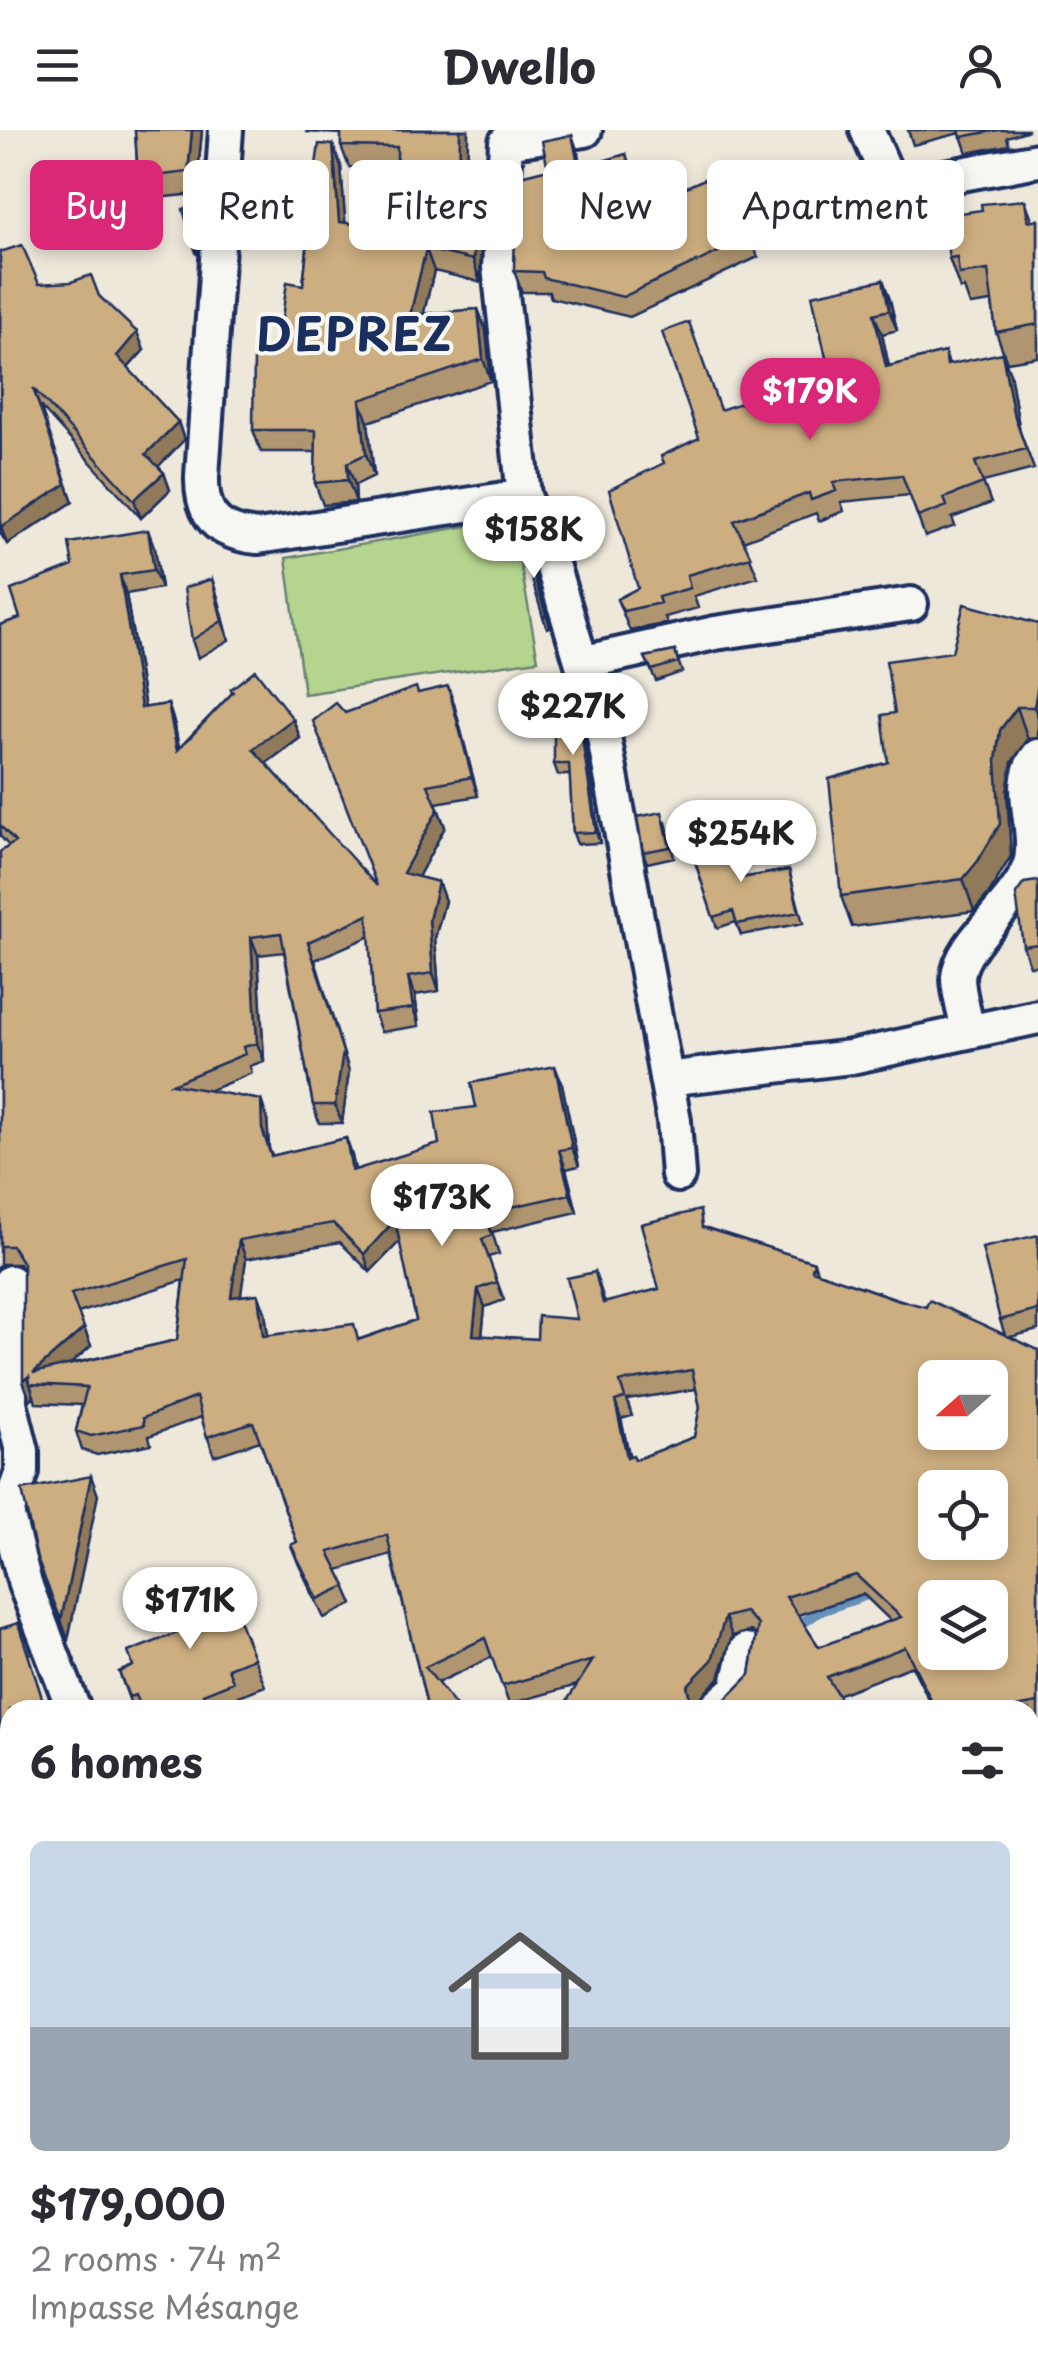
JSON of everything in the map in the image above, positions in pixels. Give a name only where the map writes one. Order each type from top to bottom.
[{"type":"street","points":[[226,130],[202,476],[202,500],[210,520],[231,534],[258,536],[316,531],[524,496]]},
{"type":"street","points":[[585,130],[506,142],[499,267],[524,496],[552,561],[604,737],[666,1079],[678,1175]]},
{"type":"street","points":[[867,130],[888,178],[901,185],[1038,160]]},
{"type":"street","points":[[584,662],[716,633],[911,604]]},
{"type":"street","points":[[968,1031],[958,976],[967,954],[1020,885],[1030,863],[1033,838],[1026,780],[1038,756]]},
{"type":"street","points":[[666,1079],[851,1058],[1038,1017]]},
{"type":"street","points":[[10,1282],[10,1403],[22,1451],[22,1472],[8,1512],[25,1584],[70,1700]]},
{"type":"street","points":[[724,1700],[737,1688],[746,1650]]},
{"type":"green space","points":[[512,518],[538,660],[304,694],[286,558]]},
{"type":"building","points":[[135,130],[192,130],[189,160],[183,160],[183,173],[163,175],[163,160],[137,160]]},
{"type":"building","points":[[341,130],[460,130],[459,160],[397,160],[397,147],[341,146]]},
{"type":"building","points":[[959,130],[998,130],[961,137]]},
{"type":"building","points":[[572,135],[577,160],[546,160],[542,141]]},
{"type":"building","points":[[319,144],[333,145],[339,222],[349,223],[349,250],[426,250],[410,315],[478,309],[483,359],[360,400],[366,454],[347,463],[348,480],[315,483],[316,430],[253,430],[254,354],[277,354],[287,282],[303,285],[307,250],[329,250],[329,160],[317,160]]},
{"type":"building","points":[[626,154],[628,160],[606,160]]},
{"type":"building","points":[[543,170],[543,250],[687,250],[687,187],[707,178],[707,250],[722,250],[623,297],[544,278],[542,272],[514,271],[514,250],[523,250],[523,175]]},
{"type":"building","points":[[1025,200],[1028,221],[1038,220],[1038,324],[996,332],[988,270],[959,274],[957,257],[949,258],[948,250],[964,250],[964,212],[982,210],[981,204]]},
{"type":"building","points":[[22,245],[39,284],[71,282],[91,275],[99,296],[137,332],[117,356],[178,422],[146,454],[164,473],[134,500],[33,388],[66,484],[1,527],[0,252]]},
{"type":"building","points":[[430,250],[473,250],[473,260]]},
{"type":"building","points":[[883,280],[889,310],[874,314],[886,367],[945,352],[947,365],[1002,353],[1013,412],[1026,449],[975,462],[983,483],[944,498],[947,506],[918,517],[902,475],[833,482],[836,491],[811,500],[809,493],[734,521],[751,557],[687,575],[690,588],[658,597],[660,603],[623,611],[617,599],[638,588],[609,490],[664,463],[661,456],[699,438],[662,332],[689,322],[720,410],[759,397],[762,405],[831,380],[812,295]]},
{"type":"building","points":[[148,530],[154,570],[120,575],[141,708],[168,704],[177,751],[233,692],[231,689],[255,670],[293,719],[253,749],[377,886],[313,721],[336,703],[345,713],[416,687],[418,693],[448,686],[472,777],[428,785],[438,809],[403,873],[438,882],[429,920],[433,973],[408,977],[413,1008],[374,1013],[368,915],[308,942],[343,1052],[335,1105],[313,1105],[281,933],[251,937],[257,1043],[243,1047],[245,1054],[172,1084],[261,1100],[262,1129],[271,1156],[346,1138],[352,1171],[439,1144],[434,1112],[476,1107],[471,1083],[555,1066],[572,1148],[559,1150],[570,1194],[485,1213],[492,1235],[482,1239],[497,1282],[478,1289],[473,1335],[537,1339],[538,1316],[577,1319],[567,1278],[595,1272],[603,1303],[659,1289],[641,1224],[700,1210],[702,1227],[814,1262],[812,1270],[896,1299],[926,1307],[929,1300],[1038,1350],[1038,1700],[931,1700],[905,1647],[827,1677],[841,1700],[725,1700],[750,1675],[758,1625],[745,1612],[725,1617],[712,1660],[687,1686],[690,1700],[567,1700],[593,1660],[502,1686],[485,1638],[425,1667],[451,1700],[426,1700],[387,1535],[329,1552],[346,1586],[318,1599],[291,1545],[297,1542],[253,1422],[207,1437],[196,1397],[143,1418],[144,1425],[91,1436],[76,1431],[87,1387],[30,1384],[29,1376],[23,1381],[23,1263],[12,1246],[0,1246],[0,852],[15,842],[0,825],[0,625],[20,618],[11,590],[73,566],[69,543]],"holes":[[[395,1220],[416,1320],[358,1340],[354,1324],[263,1336],[258,1294],[231,1297],[239,1240],[333,1223],[364,1254]],[[187,1259],[177,1340],[33,1373],[84,1328],[71,1294]],[[692,1370],[700,1407],[694,1437],[635,1460],[633,1455],[627,1457],[615,1401],[625,1398],[620,1382]],[[856,1575],[901,1617],[819,1647],[786,1597]]]},
{"type":"building","points":[[518,533],[546,616],[543,617]]},
{"type":"building","points":[[212,579],[222,621],[192,640],[184,588]]},
{"type":"building","points":[[964,604],[1038,624],[1034,707],[1017,707],[1000,730],[996,760],[1000,824],[963,879],[841,896],[829,779],[888,762],[882,715],[895,713],[886,661],[952,652]]},
{"type":"building","points":[[675,651],[678,662],[652,670],[645,657]]},
{"type":"building","points":[[554,681],[566,681],[581,731],[596,832],[573,833],[569,764],[554,764]]},
{"type":"building","points":[[662,812],[670,847],[643,852],[637,817]]},
{"type":"building","points":[[726,834],[741,878],[789,870],[799,912],[737,924],[733,911],[713,917],[690,846]]},
{"type":"building","points":[[1038,881],[1038,944],[1023,946],[1016,894],[1024,883]]},
{"type":"building","points":[[1038,1235],[1038,1310],[1000,1320],[982,1248]]},
{"type":"building","points":[[91,1476],[61,1620],[37,1559],[22,1490]]},
{"type":"building","points":[[223,1579],[254,1658],[228,1668],[233,1682],[203,1694],[206,1700],[129,1697],[119,1672],[133,1666],[128,1652],[190,1628],[182,1625],[169,1591],[196,1580],[198,1587]]},
{"type":"building","points":[[18,1623],[43,1700],[0,1700],[0,1629]]},
{"type":"waterway","points":[[790,1632],[819,1611],[877,1591]]},
{"type":"district","name":"DEPREZ","points":[[355,335]]}]
